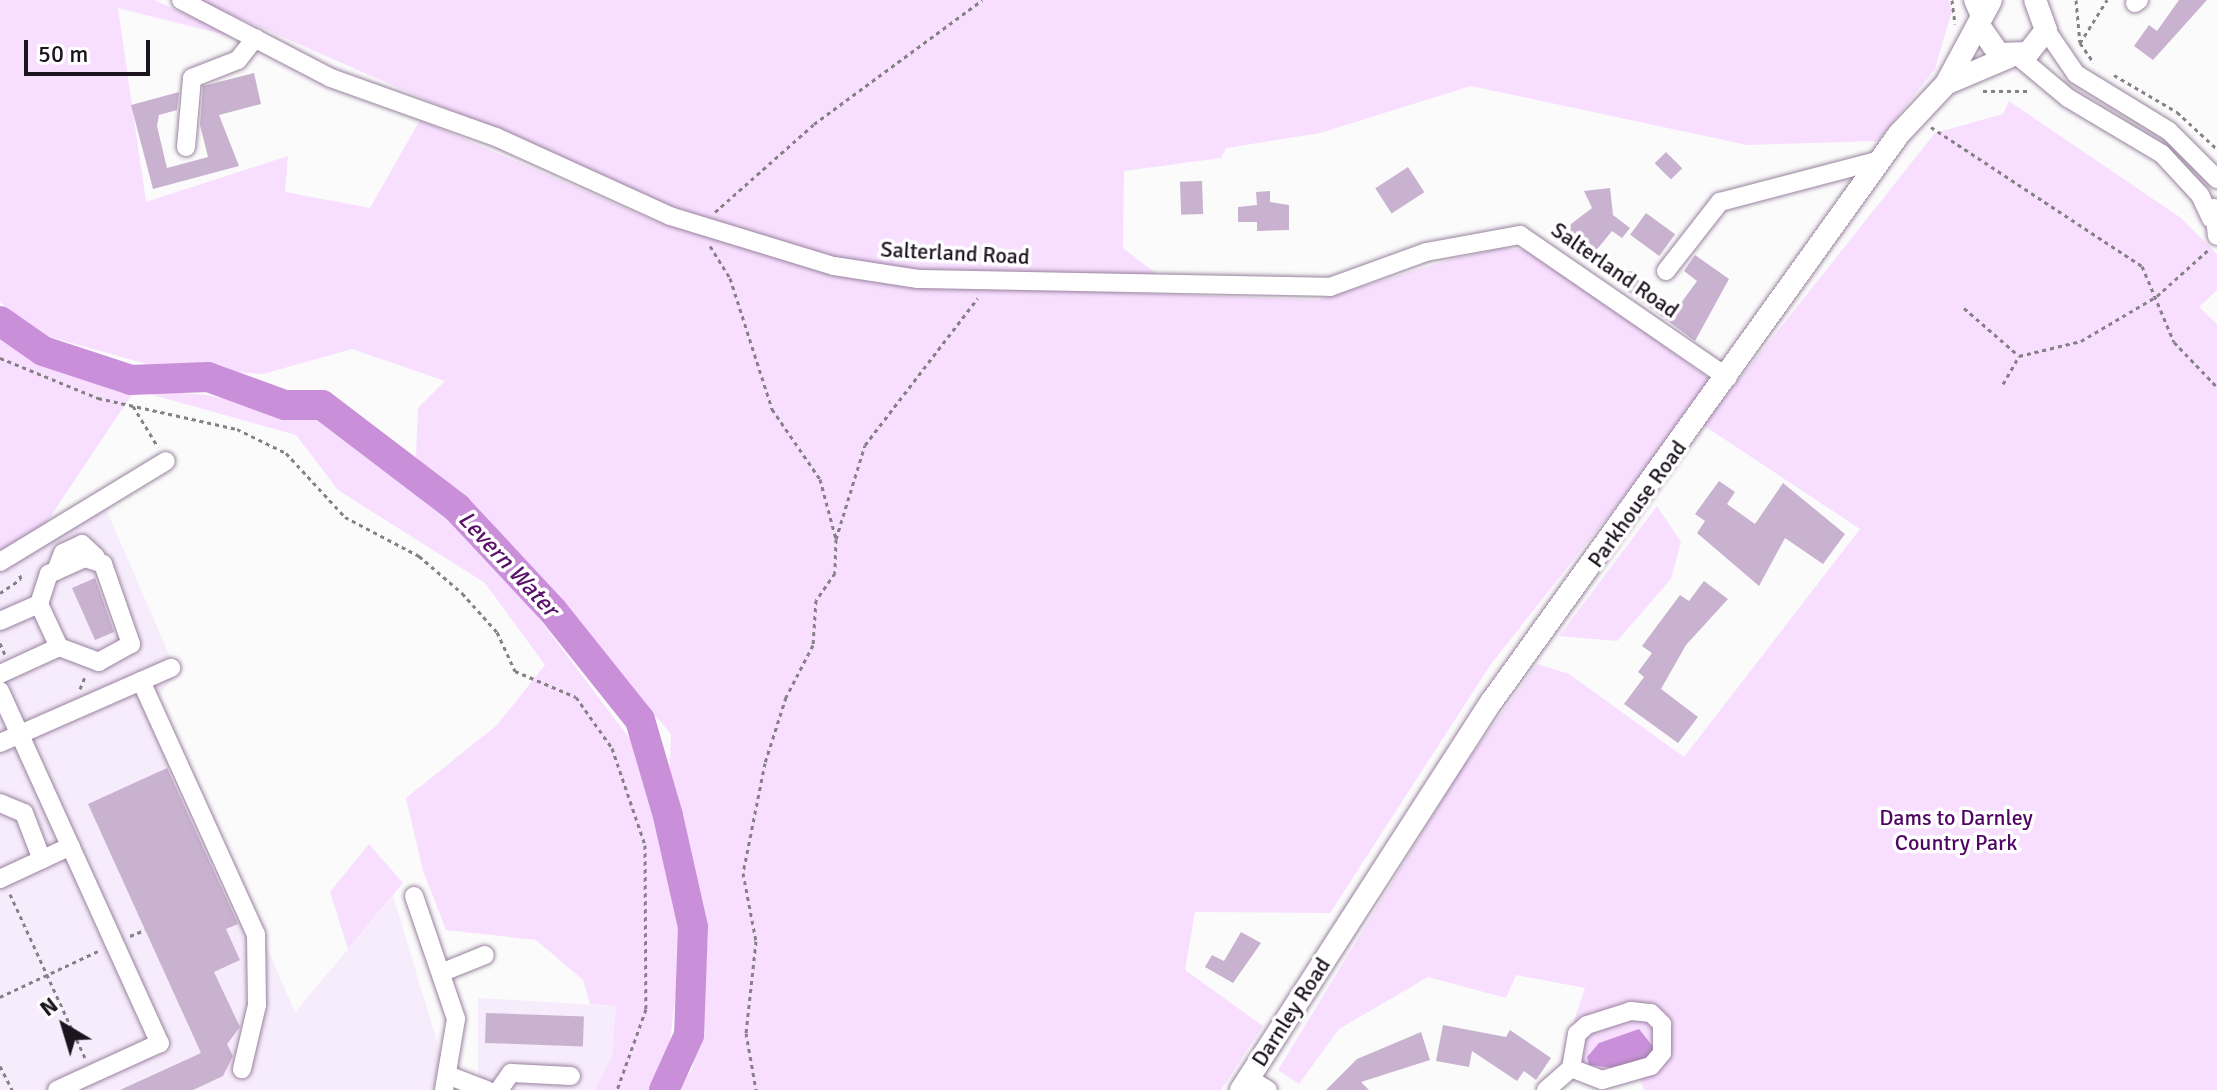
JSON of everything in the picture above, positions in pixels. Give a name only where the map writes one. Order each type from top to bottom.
[{"type":"main road","points":[[2035,0],[2048,17]]},
{"type":"main road","name":"Parkhouse Road","points":[[1981,11],[1990,47],[2014,57]]},
{"type":"main road","name":"Parkhouse Road","points":[[1341,933],[1492,701],[1728,378],[1880,160],[1946,84],[1981,11]]},
{"type":"main road","name":"Parkhouse Road","points":[[1946,84],[2036,48],[2048,17]]},
{"type":"main road","name":"Darnley Road","points":[[1252,1086],[1341,933]]},
{"type":"street","name":"Salterland Road","points":[[181,0],[331,78],[496,137],[699,228],[871,273],[991,280],[1330,287],[1426,252],[1520,235],[1728,378]]},
{"type":"street","points":[[2048,17],[2076,74],[2169,131],[2217,179]]},
{"type":"street","points":[[186,147],[192,78],[238,60],[255,38]]},
{"type":"street","points":[[2014,57],[2068,98],[2162,154],[2200,195],[2212,229]]},
{"type":"street","points":[[1666,271],[1720,202],[1880,160]]},
{"type":"street","points":[[5,569],[166,461]]},
{"type":"street","points":[[82,544],[96,557],[133,634],[131,644],[99,662],[59,647],[39,604],[42,583],[56,571],[63,553],[82,544]]},
{"type":"street","points":[[0,621],[39,604]]},
{"type":"street","points":[[0,674],[59,647]]},
{"type":"street","points":[[0,743],[171,668]]},
{"type":"street","points":[[141,681],[256,934],[257,1005],[242,1069]]},
{"type":"street","points":[[0,691],[160,1043],[57,1090]]},
{"type":"street","points":[[0,803],[24,813],[42,860]]},
{"type":"street","points":[[1,878],[71,846]]},
{"type":"street","points":[[414,896],[443,972],[456,1019],[447,1083],[488,1089],[511,1073],[571,1076]]},
{"type":"street","points":[[443,972],[485,955]]},
{"type":"street","points":[[1546,1090],[1571,1068],[1577,1034],[1587,1025],[1631,1011],[1651,1013],[1662,1024],[1662,1053],[1651,1066],[1602,1080],[1571,1068]]},
{"type":"path","points":[[836,539],[820,479],[772,409],[730,278],[699,228],[814,124],[982,0]]},
{"type":"path","points":[[2076,0],[2080,43],[2098,68],[2165,104],[2217,149]]},
{"type":"path","points":[[2080,43],[2107,0]]},
{"type":"path","points":[[1970,93],[2013,86],[2044,98]]},
{"type":"path","points":[[1933,114],[1922,123],[2142,266],[2174,342],[2217,387]]},
{"type":"path","points":[[2212,229],[2217,242]]},
{"type":"path","points":[[2212,229],[2217,252]]},
{"type":"path","points":[[2003,384],[2019,356],[2081,341],[2157,296],[2212,229]]},
{"type":"path","points":[[756,1090],[746,1033],[756,941],[743,873],[765,763],[786,697],[813,645],[816,600],[835,573],[836,539],[865,445],[991,280]]},
{"type":"path","points":[[1964,308],[2019,356]]},
{"type":"path","points":[[0,358],[133,406],[237,429],[286,453],[345,517],[419,556],[462,593],[497,632],[515,671],[576,697],[612,748],[645,845],[650,945],[646,1009],[617,1090]]},
{"type":"path","points":[[133,406],[166,461]]},
{"type":"path","points":[[0,593],[21,579],[5,569]]},
{"type":"path","points":[[1,878],[92,1074]]},
{"type":"path","points":[[0,997],[145,930]]},
{"type":"path","points":[[0,1066],[12,1090]]},
{"type":"shaded area","points":[[104,504],[177,673],[157,697],[295,1012],[393,896],[452,1090],[0,1090],[0,570]]},
{"type":"shaded area","points":[[478,998],[616,1006],[612,1057],[594,1090],[478,1090]]},
{"type":"shaded area","points":[[1639,1029],[1655,1049],[1648,1058],[1621,1069],[1589,1065],[1587,1057],[1599,1043]]},
{"type":"green space","points":[[0,0],[154,0],[238,38],[118,8],[146,202],[288,156],[285,192],[370,208],[420,120],[657,222],[909,284],[1318,300],[1449,260],[1503,248],[1534,251],[1714,382],[1491,664],[1330,913],[1195,912],[1185,970],[1263,1026],[1221,1090],[678,1090],[692,1069],[703,1016],[708,932],[669,784],[671,734],[532,574],[416,457],[418,408],[445,381],[352,349],[263,374],[150,365],[29,331],[0,302]]},
{"type":"green space","points":[[198,0],[1949,0],[1952,11],[1935,69],[1878,141],[1747,145],[1471,86],[1320,133],[1226,148],[1221,158],[1124,171],[1123,248],[1162,278],[864,267],[686,214]]},
{"type":"green space","name":"Dams to Darnley Country Park","points":[[2009,101],[2181,218],[2217,254],[2217,290],[2199,307],[2217,324],[2217,1090],[1644,1090],[1640,1079],[1603,1083],[1570,1077],[1561,1060],[1585,988],[1516,975],[1506,998],[1428,977],[1339,1029],[1299,1084],[1278,1070],[1458,774],[1537,664],[1569,674],[1684,757],[1860,529],[1703,425],[1935,133],[2003,114]]},
{"type":"green space","points":[[0,331],[39,363],[135,390],[24,556],[0,570]]},
{"type":"green space","points":[[135,390],[207,395],[315,417],[440,509],[513,584],[636,747],[684,932],[668,1056],[652,1090],[594,1090],[612,1057],[616,1006],[590,1004],[583,980],[536,940],[446,930],[423,871],[406,798],[497,725],[545,665],[485,583],[338,490],[296,435]]},
{"type":"green space","points":[[1657,506],[1681,542],[1671,579],[1617,641],[1559,636]]},
{"type":"green space","points":[[369,844],[403,883],[348,949],[330,892]]},
{"type":"building","points":[[2179,0],[2207,0],[2153,60],[2134,46],[2149,25],[2157,31]]},
{"type":"building","points":[[254,73],[261,104],[219,115],[239,166],[153,189],[131,105],[179,92],[177,110],[159,115],[157,126],[167,168],[208,157],[200,125],[203,86]]},
{"type":"building","points":[[1666,152],[1682,168],[1671,180],[1655,163]]},
{"type":"building","points":[[1408,167],[1424,192],[1392,213],[1375,188]]},
{"type":"building","points":[[1202,181],[1203,214],[1181,215],[1180,182]]},
{"type":"building","points":[[1610,188],[1613,215],[1630,228],[1622,238],[1612,231],[1594,253],[1621,272],[1635,271],[1641,285],[1676,310],[1697,281],[1684,271],[1695,255],[1729,279],[1695,341],[1568,247],[1571,224],[1592,208],[1584,191]]},
{"type":"building","points":[[1270,191],[1270,202],[1289,205],[1289,230],[1257,231],[1257,222],[1238,222],[1238,207],[1257,205],[1256,192]]},
{"type":"building","points":[[1646,213],[1675,234],[1659,256],[1630,235]]},
{"type":"building","points":[[1719,481],[1735,492],[1727,504],[1755,524],[1783,483],[1845,534],[1823,564],[1785,538],[1759,586],[1697,533],[1705,521],[1695,514]]},
{"type":"building","points":[[95,578],[114,632],[95,640],[72,588]]},
{"type":"building","points":[[1704,581],[1728,599],[1686,645],[1661,689],[1698,717],[1678,743],[1624,704],[1644,677],[1638,672],[1652,653],[1642,646],[1680,595],[1689,601]]},
{"type":"building","points":[[167,768],[238,924],[226,929],[240,960],[214,972],[240,1027],[227,1044],[233,1056],[223,1076],[193,1090],[120,1090],[201,1053],[88,804]]},
{"type":"building","points":[[1241,932],[1261,943],[1233,983],[1205,967],[1212,955],[1224,961]]},
{"type":"building","points":[[486,1013],[584,1016],[583,1046],[485,1043]]},
{"type":"building","points":[[1443,1025],[1506,1037],[1510,1030],[1551,1058],[1536,1080],[1524,1071],[1517,1081],[1472,1051],[1469,1067],[1436,1061]]},
{"type":"building","points":[[1421,1032],[1430,1060],[1361,1082],[1369,1090],[1326,1090],[1357,1059]]},
{"type":"waterway","name":"Levern Water","points":[[0,321],[43,351],[131,380],[208,377],[285,405],[322,405],[457,508],[553,611],[640,720],[668,816],[693,927],[689,1035],[664,1090]]}]
